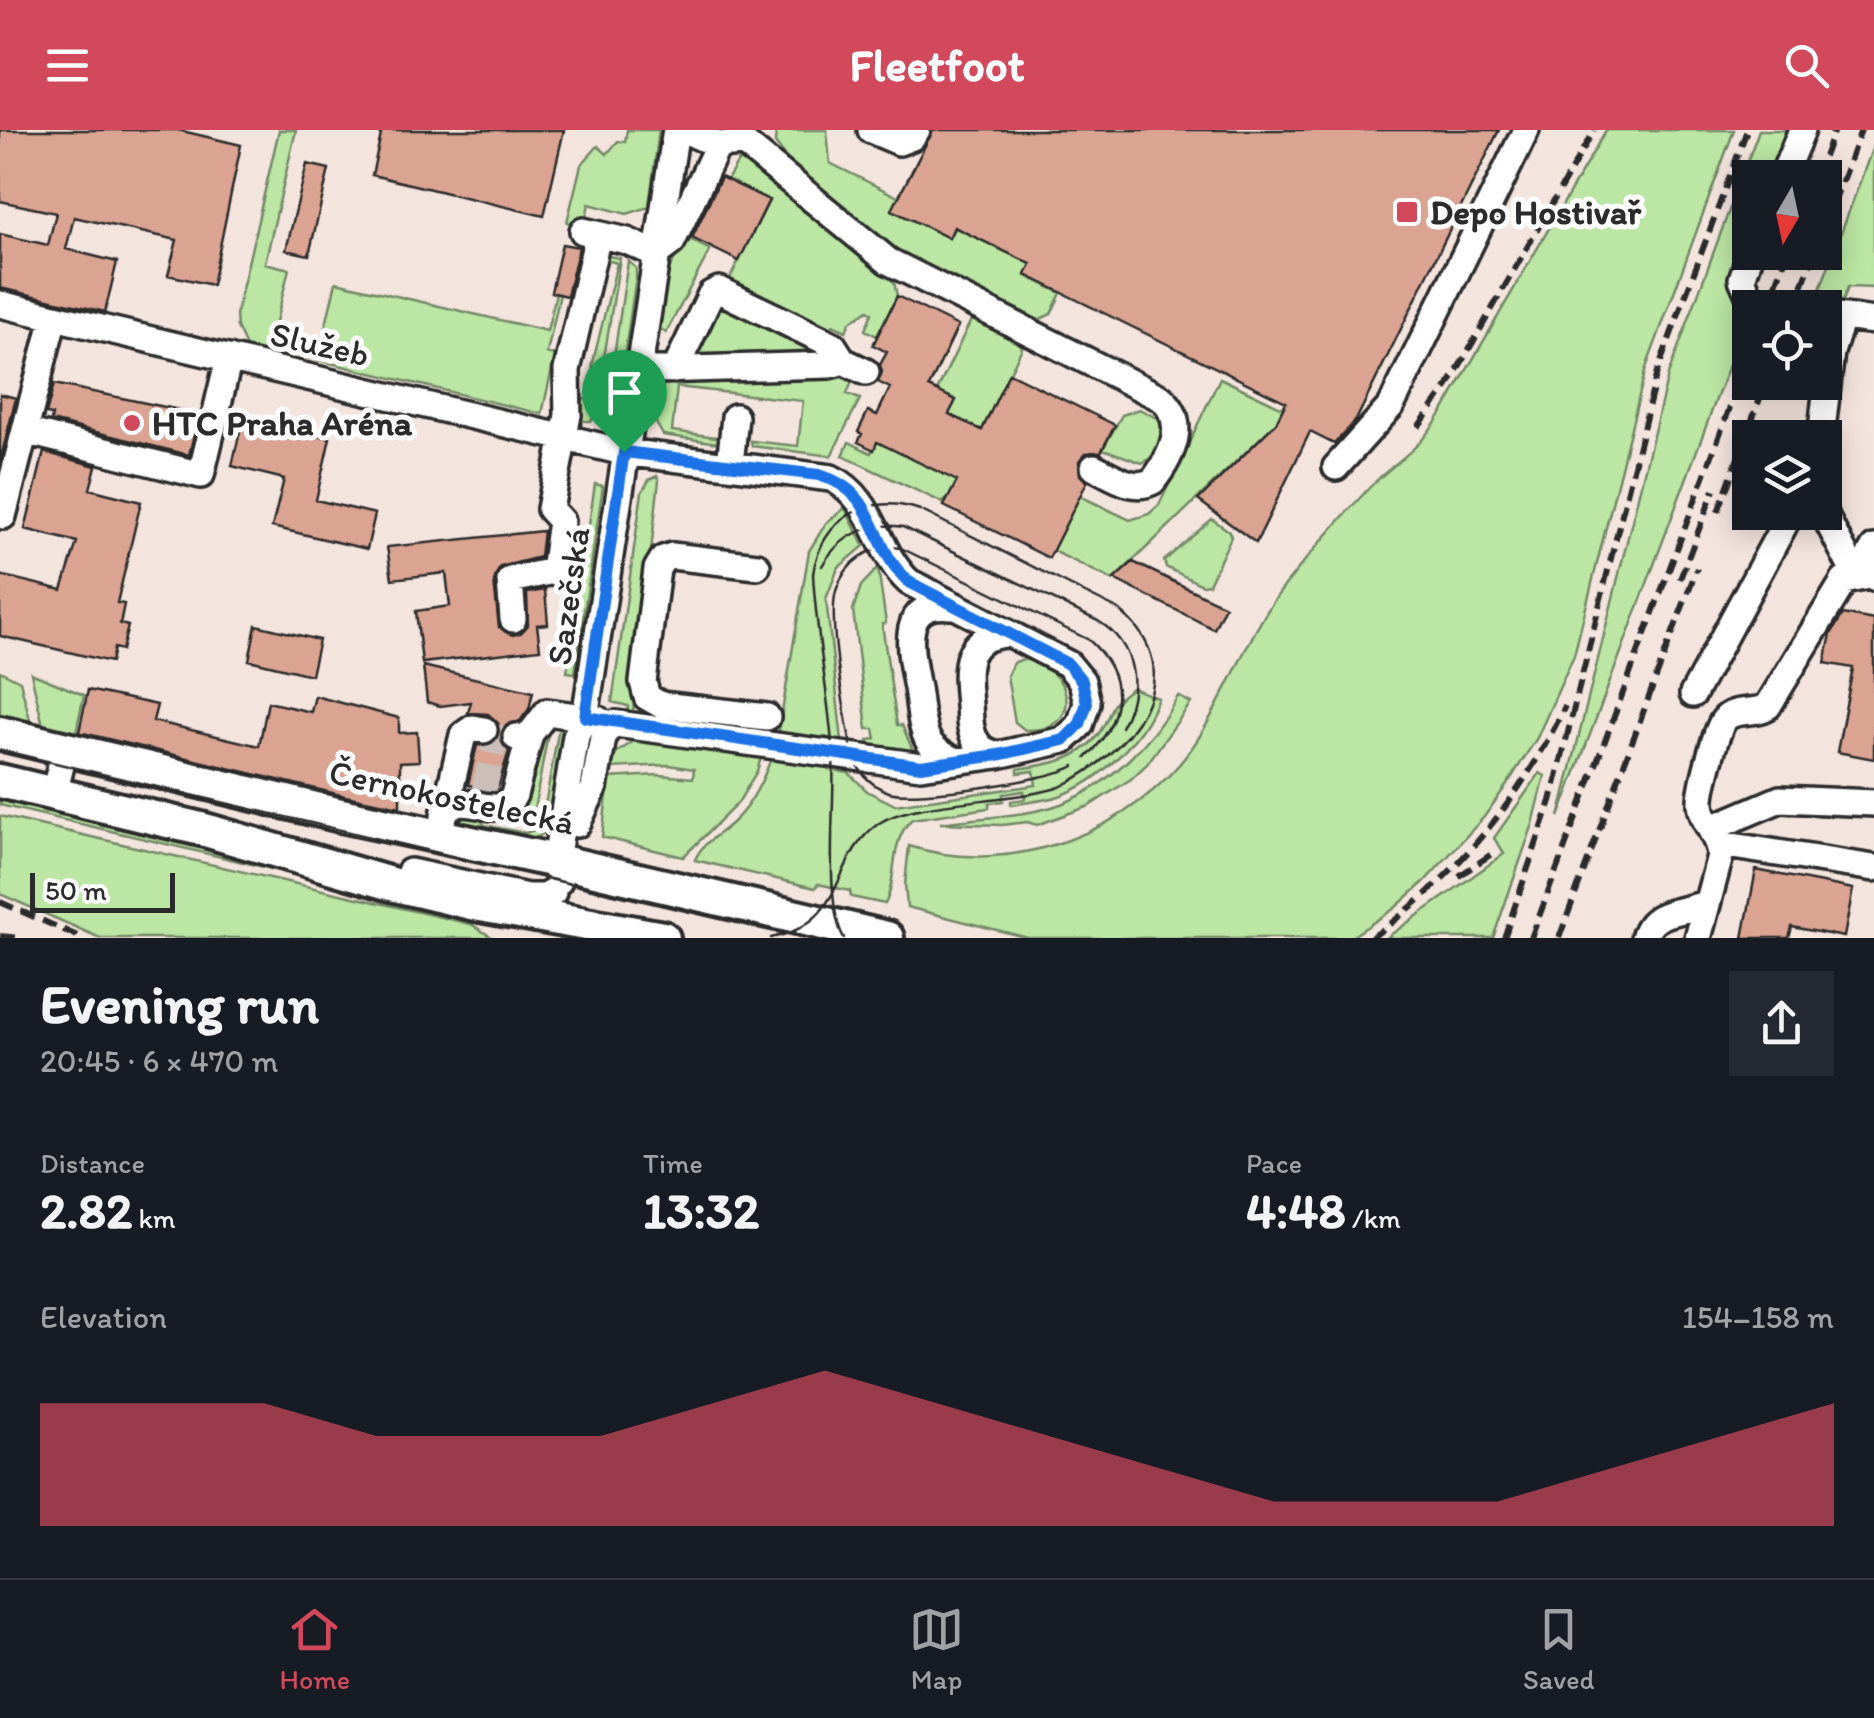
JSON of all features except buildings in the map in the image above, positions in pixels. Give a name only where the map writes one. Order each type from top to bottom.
[{"type":"main road","name":"Černokostelecká","points":[[2,732],[65,748],[464,812],[551,892],[663,938]]},
{"type":"main road","name":"Černokostelecká","points":[[0,781],[205,830],[392,884],[551,892],[887,938]]},
{"type":"street","points":[[676,130],[737,139],[888,261],[1170,406],[1178,422],[1177,431],[1154,482],[1133,486],[1094,468]]},
{"type":"street","name":"Sazečská","points":[[551,892],[576,736],[585,717],[676,130]]},
{"type":"street","points":[[871,130],[899,142],[912,137],[917,130]]},
{"type":"street","points":[[1336,468],[1391,406],[1526,130]]},
{"type":"street","points":[[1790,160],[1802,130]]},
{"type":"street","points":[[513,619],[510,580],[554,571],[561,520],[550,509],[564,438],[568,370],[590,233],[627,241],[656,254],[672,242],[737,139]]},
{"type":"street","points":[[675,370],[711,294],[719,290],[833,345],[840,351],[840,360]]},
{"type":"street","name":"Služeb","points":[[0,304],[624,452],[819,475],[854,492],[900,574],[951,606]]},
{"type":"street","points":[[3,516],[54,317]]},
{"type":"street","points":[[1842,317],[1874,321]]},
{"type":"street","points":[[25,431],[201,475],[229,358]]},
{"type":"street","points":[[636,370],[829,365],[840,360],[866,372]]},
{"type":"street","points":[[734,464],[740,417]]},
{"type":"street","points":[[1693,694],[1781,530]]},
{"type":"street","points":[[1834,530],[1865,578]]},
{"type":"street","points":[[1865,578],[1874,548]]},
{"type":"street","points":[[757,566],[672,556],[662,559],[643,682],[648,697],[660,705],[767,716]]},
{"type":"street","points":[[1698,938],[1720,856],[1716,836],[1701,805],[1718,731],[1732,713],[1760,711],[1768,706],[1844,582],[1865,578]]},
{"type":"street","points":[[484,730],[473,728],[463,736],[464,812],[508,804],[522,736],[547,712],[908,766],[998,755],[1064,740],[1080,724],[1087,703],[1082,681],[1068,664],[951,606],[936,606],[921,613],[910,636],[924,730],[934,748],[954,760]]},
{"type":"street","points":[[998,755],[985,751],[973,736],[966,671],[979,642],[1007,634]]},
{"type":"street","name":"Sazečská","points":[[551,892],[577,824],[590,739],[585,717]]},
{"type":"street","points":[[577,824],[594,788],[604,732],[622,723]]},
{"type":"street","points":[[54,794],[65,748]]},
{"type":"street","points":[[1716,836],[1780,799],[1874,804]]},
{"type":"street","points":[[1716,836],[1874,868]]},
{"type":"street","points":[[1644,938],[1648,924],[1658,917],[1707,903]]},
{"type":"green space","points":[[279,130],[296,130],[265,263],[289,269],[272,338],[276,339],[275,345],[266,353],[258,353],[248,351],[236,315]]},
{"type":"green space","points":[[627,130],[659,130],[649,207],[627,214],[589,204],[584,226],[567,222],[581,165],[598,146],[607,154],[618,141],[625,142]]},
{"type":"green space","points":[[776,130],[827,130],[830,163],[898,197],[893,211],[949,238],[955,227],[1031,264],[1026,276],[1061,293],[1051,314],[1032,323],[890,248],[787,159],[775,143]]},
{"type":"green space","points":[[1606,130],[1734,130],[1646,368],[1574,655],[1537,738],[1484,817],[1424,882],[1395,908],[1350,938],[1028,938],[907,907],[909,846],[948,855],[1030,851],[1069,840],[1106,823],[1141,800],[1171,773],[1196,742],[1286,584],[1370,487],[1421,441],[1443,411]]},
{"type":"green space","points":[[1759,130],[1788,130],[1776,160],[1748,160]]},
{"type":"green space","points":[[1874,144],[1874,288],[1848,287],[1843,301],[1842,290],[1820,290],[1827,270],[1842,270],[1842,230]]},
{"type":"green space","points":[[739,160],[772,179],[894,282],[897,296],[877,336],[865,330],[872,313],[868,310],[850,322],[846,331],[833,325],[827,336],[727,284],[769,201],[727,180]]},
{"type":"green space","points":[[1732,203],[1732,357],[1559,817],[1668,375]]},
{"type":"green space","points":[[685,237],[710,250],[666,333],[659,328],[667,274]]},
{"type":"green space","points":[[608,256],[620,258],[595,415],[591,421],[572,421],[578,398],[590,400],[593,362],[617,263],[605,260]]},
{"type":"green space","points":[[628,261],[636,268],[636,277],[619,392],[609,390]]},
{"type":"green space","points":[[336,282],[547,331],[556,293],[560,294],[547,353],[555,355],[542,414],[301,356],[304,339],[322,342]]},
{"type":"green space","points":[[716,301],[822,349],[816,360],[697,363],[692,349]]},
{"type":"green space","points":[[973,316],[1019,340],[1022,348],[982,430],[949,414],[956,400],[937,391]]},
{"type":"green space","points":[[837,372],[853,379],[847,394],[860,399],[831,456],[752,446],[751,441],[798,446],[803,401],[677,387],[672,431],[723,438],[718,443],[663,435],[655,421],[660,376]]},
{"type":"green space","points":[[1220,378],[1283,408],[1276,423],[1113,580],[946,499],[943,503],[843,456],[849,442],[871,453],[877,442],[941,473],[1080,496],[1130,520],[1149,514],[1159,505]]},
{"type":"green space","points":[[1139,409],[1161,420],[1165,435],[1154,456],[1142,463],[1103,449],[1122,415]]},
{"type":"green space","points":[[657,476],[633,711],[771,728],[769,735],[627,715],[628,706],[612,702],[642,492],[649,480]]},
{"type":"green space","points":[[595,484],[603,486],[575,673],[567,672]]},
{"type":"green space","points":[[845,508],[864,546],[838,568],[826,599],[842,741],[824,737],[824,743],[778,736],[809,551],[826,523]]},
{"type":"green space","points":[[1212,519],[1231,537],[1209,584],[1202,585],[1166,567],[1164,561]]},
{"type":"green space","points":[[878,568],[897,725],[902,725],[915,755],[871,752],[868,740],[876,739],[874,729],[867,729],[853,610],[861,586]]},
{"type":"green space","points":[[1023,659],[1041,665],[1063,686],[1065,711],[1044,728],[1025,730],[1015,722],[1007,676],[1013,663]]},
{"type":"green space","points":[[0,671],[20,681],[33,731],[11,726],[0,714]]},
{"type":"green space","points":[[31,673],[84,695],[74,742],[44,730]]},
{"type":"green space","points":[[1132,688],[1158,698],[1131,743],[1090,780],[1047,799],[1011,805],[1011,801],[1025,799],[1024,791],[1003,794],[1003,801],[989,803],[989,808],[912,819],[900,838],[885,904],[851,897],[850,891],[818,884],[815,888],[695,860],[707,843],[747,806],[773,753],[827,763],[828,769],[849,773],[867,791],[895,805],[1036,785],[1034,771],[1018,773],[1018,769],[1064,759],[1085,748],[1101,730],[1114,703]]},
{"type":"green space","points":[[1178,696],[1191,703],[1147,764],[1089,806],[1037,825],[940,823],[1034,811],[1079,796],[1113,774],[1143,745]]},
{"type":"green space","points":[[559,727],[565,733],[549,829],[530,843],[459,825],[465,814],[479,815],[484,825],[525,833],[541,828]]},
{"type":"green space","points":[[549,728],[532,821],[525,824],[486,817],[531,760]]},
{"type":"green space","points":[[629,735],[763,751],[757,771],[738,803],[683,857],[602,837],[609,778],[693,778],[694,769],[669,765],[611,768],[616,753],[631,743]]},
{"type":"green space","points":[[1540,773],[1545,776],[1533,824],[1493,938],[1386,938],[1504,854],[1494,838]]},
{"type":"green space","points":[[0,794],[215,844],[472,916],[0,805]]},
{"type":"green space","points":[[0,816],[471,924],[493,938],[100,938],[0,894]]},
{"type":"tunnel","points":[[484,790],[495,743],[499,737],[509,735]]},
{"type":"tram line","points":[[771,938],[796,930],[813,919],[826,904],[835,888],[852,854],[878,824],[915,810],[1060,787],[1109,755],[1129,734],[1144,711],[1153,686],[1153,661],[1142,635],[1119,610],[920,510],[901,505],[865,508],[837,524],[818,554],[813,574],[833,756],[832,877],[834,901],[844,938]]},
{"type":"tram line","points":[[822,566],[837,546],[856,533],[878,526],[903,527],[1098,621],[1121,642],[1132,669],[1132,698],[1121,727]]},
{"type":"tram line","points":[[1074,766],[1012,782],[925,793],[889,792],[869,780],[853,754],[836,644],[836,591],[853,563],[879,549],[901,548],[1089,640],[1111,669],[1117,699],[1108,729],[1086,758]]},
{"type":"tram line","points":[[0,750],[784,934]]},
{"type":"railway","points":[[1418,427],[1448,386],[1594,130]]},
{"type":"railway","points":[[1504,938],[1551,801],[1657,372],[1747,130]]},
{"type":"railway","points":[[1823,160],[1834,130]]},
{"type":"railway","points":[[1842,181],[1861,130]]},
{"type":"railway","points":[[1774,290],[1781,270]]},
{"type":"railway","points":[[1801,290],[1808,270]]},
{"type":"railway","points":[[1531,938],[1733,400]]},
{"type":"railway","points":[[1718,512],[1759,400]]},
{"type":"railway","points":[[1680,579],[1714,490]]},
{"type":"railway","points":[[1559,938],[1697,568]]},
{"type":"railway","points":[[1371,938],[1431,890],[1483,835],[1528,773],[1565,706]]},
{"type":"railway","points":[[1459,876],[1496,851]]},
{"type":"railway","points":[[0,902],[82,938]]},
{"type":"railway","points":[[0,936],[19,938]]},
{"type":"place","name":"Depo Hostivař","points":[[1407,212]]},
{"type":"place","name":"HTC Praha Aréna","points":[[132,423]]},
{"type":"route","points":[[624,452],[819,475],[848,487],[864,506],[893,566],[909,582],[1068,664],[1076,672],[1087,703],[1080,724],[1054,744],[908,766],[585,717],[624,452]]}]
